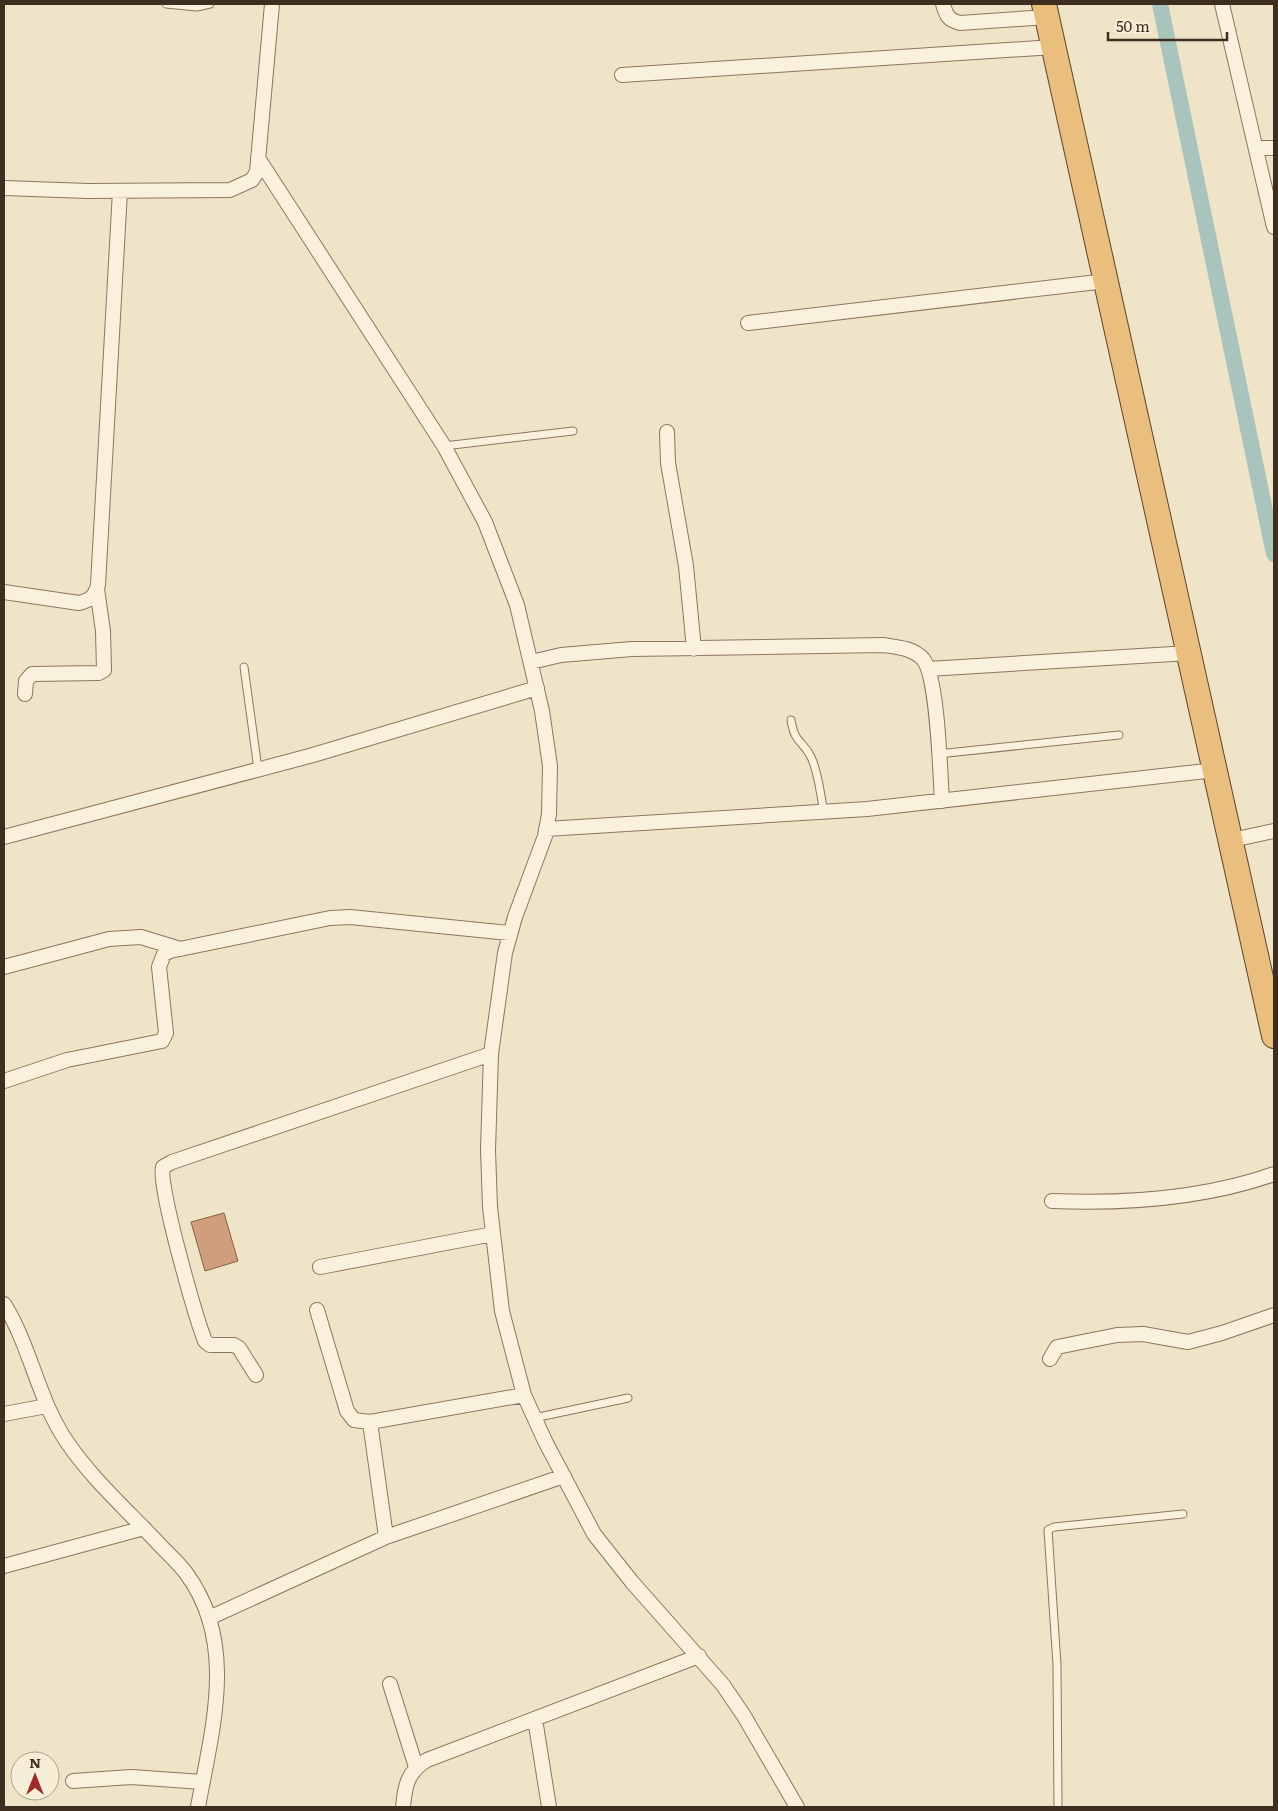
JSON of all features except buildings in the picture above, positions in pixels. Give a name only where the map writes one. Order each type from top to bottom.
[{"type":"highway","points":[[1046,10],[1232,840],[1274,1036]]},
{"type":"street","points":[[4,188],[120,191],[230,190],[252,180],[257,172],[272,4]]},
{"type":"street","points":[[943,4],[946,16],[951,21],[960,23],[1046,10]]},
{"type":"street","points":[[1222,4],[1274,227]]},
{"type":"street","points":[[622,75],[1054,47]]},
{"type":"street","points":[[1256,148],[1274,148]]},
{"type":"street","points":[[258,158],[444,446],[485,522],[518,605],[537,688],[550,766],[551,790],[546,829],[539,855],[509,933],[491,1054],[488,1150],[493,1234],[502,1311],[524,1395],[585,1517],[606,1550],[699,1656],[744,1716],[797,1807]]},
{"type":"street","points":[[25,694],[26,681],[32,674],[99,673],[104,670],[103,631],[97,589],[120,191]]},
{"type":"street","points":[[748,323],[1106,281]]},
{"type":"street","points":[[667,432],[668,463],[686,566],[694,649]]},
{"type":"street","points":[[4,592],[79,602],[88,601],[95,595],[97,589]]},
{"type":"street","points":[[531,662],[595,651],[883,645],[910,650],[923,659],[928,668],[934,695],[942,800]]},
{"type":"street","points":[[928,668],[1189,652]]},
{"type":"street","points":[[4,837],[258,769],[537,688]]},
{"type":"street","points":[[546,829],[824,812],[1215,770]]},
{"type":"street","points":[[1232,840],[1274,831]]},
{"type":"street","points":[[4,1081],[67,1060],[162,1041],[166,1032],[159,967],[164,954],[180,949],[330,918],[350,917],[509,933]]},
{"type":"street","points":[[4,967],[109,938],[141,937],[180,949]]},
{"type":"street","points":[[256,1375],[234,1345],[210,1345],[205,1341],[169,1214],[162,1178],[163,1167],[172,1162],[491,1054]]},
{"type":"street","points":[[1052,1202],[1098,1203],[1169,1198],[1231,1186],[1274,1174]]},
{"type":"street","points":[[320,1268],[493,1234]]},
{"type":"street","points":[[4,1304],[21,1337],[47,1406],[67,1442],[90,1470],[186,1573],[201,1597],[214,1630],[218,1692],[198,1807]]},
{"type":"street","points":[[316,1310],[347,1411],[354,1420],[370,1422],[524,1395]]},
{"type":"street","points":[[1050,1359],[1057,1347],[1085,1340],[1143,1334],[1188,1342],[1222,1333],[1274,1314]]},
{"type":"street","points":[[4,1414],[47,1406]]},
{"type":"street","points":[[370,1422],[386,1537]]},
{"type":"street","points":[[209,1618],[386,1537],[564,1476]]},
{"type":"street","points":[[4,1566],[144,1528]]},
{"type":"street","points":[[403,1807],[408,1778],[416,1767],[427,1760],[699,1656]]},
{"type":"street","points":[[390,1684],[416,1767]]},
{"type":"street","points":[[535,1719],[550,1807]]},
{"type":"street","points":[[73,1781],[131,1777],[203,1782]]},
{"type":"lane","points":[[166,4],[197,7],[210,4]]},
{"type":"lane","points":[[444,446],[573,431]]},
{"type":"lane","points":[[244,667],[258,769]]},
{"type":"lane","points":[[791,720],[797,742],[810,754],[814,764],[824,812]]},
{"type":"lane","points":[[938,754],[1119,735]]},
{"type":"lane","points":[[534,1418],[628,1398]]},
{"type":"lane","points":[[1058,1807],[1056,1657],[1048,1530],[1054,1527],[1183,1514]]},
{"type":"waterway","points":[[1160,4],[1274,554]]}]
